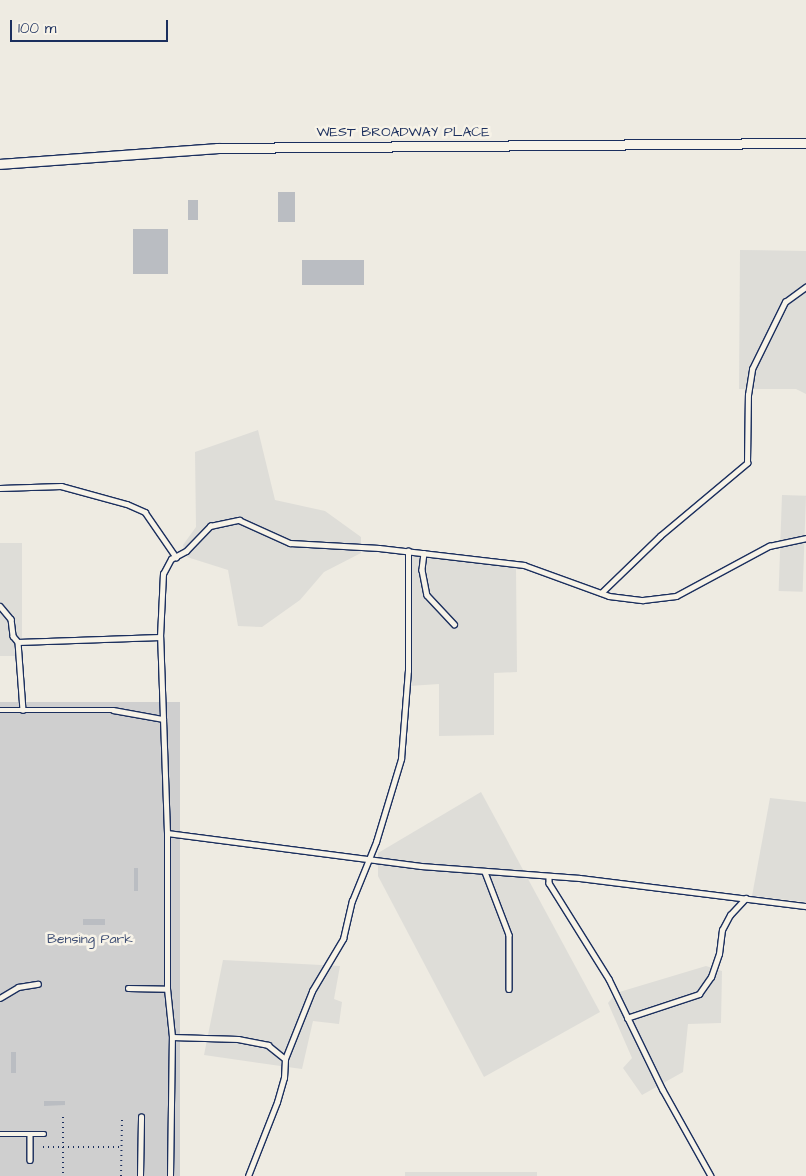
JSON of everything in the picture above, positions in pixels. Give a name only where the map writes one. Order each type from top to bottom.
[{"type":"street","name":"WEST BROADWAY PLACE","points":[[0,164],[217,148],[806,143]]},
{"type":"lane","points":[[601,593],[660,536],[747,463],[748,394],[752,369],[785,302],[806,287]]},
{"type":"lane","points":[[0,488],[68,487],[127,504],[145,512],[176,557]]},
{"type":"lane","points":[[170,1176],[172,1037],[167,989],[167,833],[160,638],[163,574],[176,557],[210,526],[239,520],[290,542],[408,551],[524,565],[601,593],[643,600],[676,596],[768,546],[806,538]]},
{"type":"lane","points":[[248,1176],[277,1102],[284,1078],[285,1059],[312,991],[343,939],[367,859],[376,842],[404,743],[408,671],[408,551]]},
{"type":"lane","points":[[424,553],[422,570],[427,594],[454,624]]},
{"type":"lane","points":[[0,606],[11,619],[14,636],[18,642],[23,710]]},
{"type":"lane","points":[[18,642],[160,638]]},
{"type":"lane","points":[[0,710],[113,710],[162,719]]},
{"type":"lane","points":[[167,833],[367,859],[485,872],[549,876],[806,906]]},
{"type":"lane","points":[[485,872],[508,935],[509,989]]},
{"type":"lane","points":[[549,876],[549,883],[609,979],[627,1018],[711,1176]]},
{"type":"lane","points":[[627,1018],[699,994],[711,977],[719,954],[722,930],[730,915],[746,898]]},
{"type":"lane","points":[[0,998],[18,986],[38,984]]},
{"type":"lane","points":[[128,988],[167,989]]},
{"type":"lane","points":[[172,1037],[246,1041],[268,1045],[285,1059]]},
{"type":"lane","points":[[140,1176],[141,1117]]},
{"type":"lane","points":[[0,1134],[44,1134]]},
{"type":"lane","points":[[30,1134],[30,1160]]},
{"type":"path","points":[[63,1117],[64,1176]]},
{"type":"path","points":[[121,1176],[122,1117]]},
{"type":"path","points":[[43,1147],[122,1147]]},
{"type":"shaded area","points":[[740,250],[806,251],[806,394],[796,389],[739,389]]},
{"type":"shaded area","points":[[258,430],[275,500],[325,511],[361,537],[361,553],[324,572],[300,600],[262,627],[238,626],[228,570],[187,557],[183,545],[196,527],[195,452]]},
{"type":"shaded area","points":[[782,495],[806,496],[803,592],[779,591]]},
{"type":"shaded area","points":[[0,543],[22,543],[22,656],[0,656]]},
{"type":"shaded area","points":[[411,555],[516,568],[517,672],[494,673],[494,735],[439,736],[439,684],[409,686]]},
{"type":"shaded area","points":[[481,792],[600,1012],[484,1077],[378,876],[378,853]]},
{"type":"shaded area","points":[[770,798],[806,802],[806,902],[752,896]]},
{"type":"shaded area","points":[[223,960],[340,966],[334,999],[342,1002],[339,1024],[313,1021],[302,1069],[204,1055]]},
{"type":"shaded area","points":[[706,966],[722,971],[721,1023],[688,1024],[683,1072],[642,1095],[623,1068],[632,1058],[608,1003],[616,993]]},
{"type":"shaded area","points":[[405,1172],[537,1172],[537,1176],[405,1176]]},
{"type":"green space","name":"Bensing Park","points":[[0,702],[180,702],[180,1176],[0,1176]]},
{"type":"building","points":[[278,192],[295,192],[295,222],[278,222]]},
{"type":"building","points":[[188,200],[198,200],[198,220],[188,220]]},
{"type":"building","points":[[133,229],[168,229],[168,274],[133,274]]},
{"type":"building","points":[[302,260],[364,260],[364,285],[302,285]]},
{"type":"building","points":[[134,868],[138,868],[138,891],[134,891]]},
{"type":"building","points":[[83,919],[105,919],[105,925],[83,925]]},
{"type":"building","points":[[11,1052],[16,1052],[16,1073],[11,1073]]},
{"type":"building","points":[[44,1101],[65,1101],[65,1105],[44,1106]]}]
